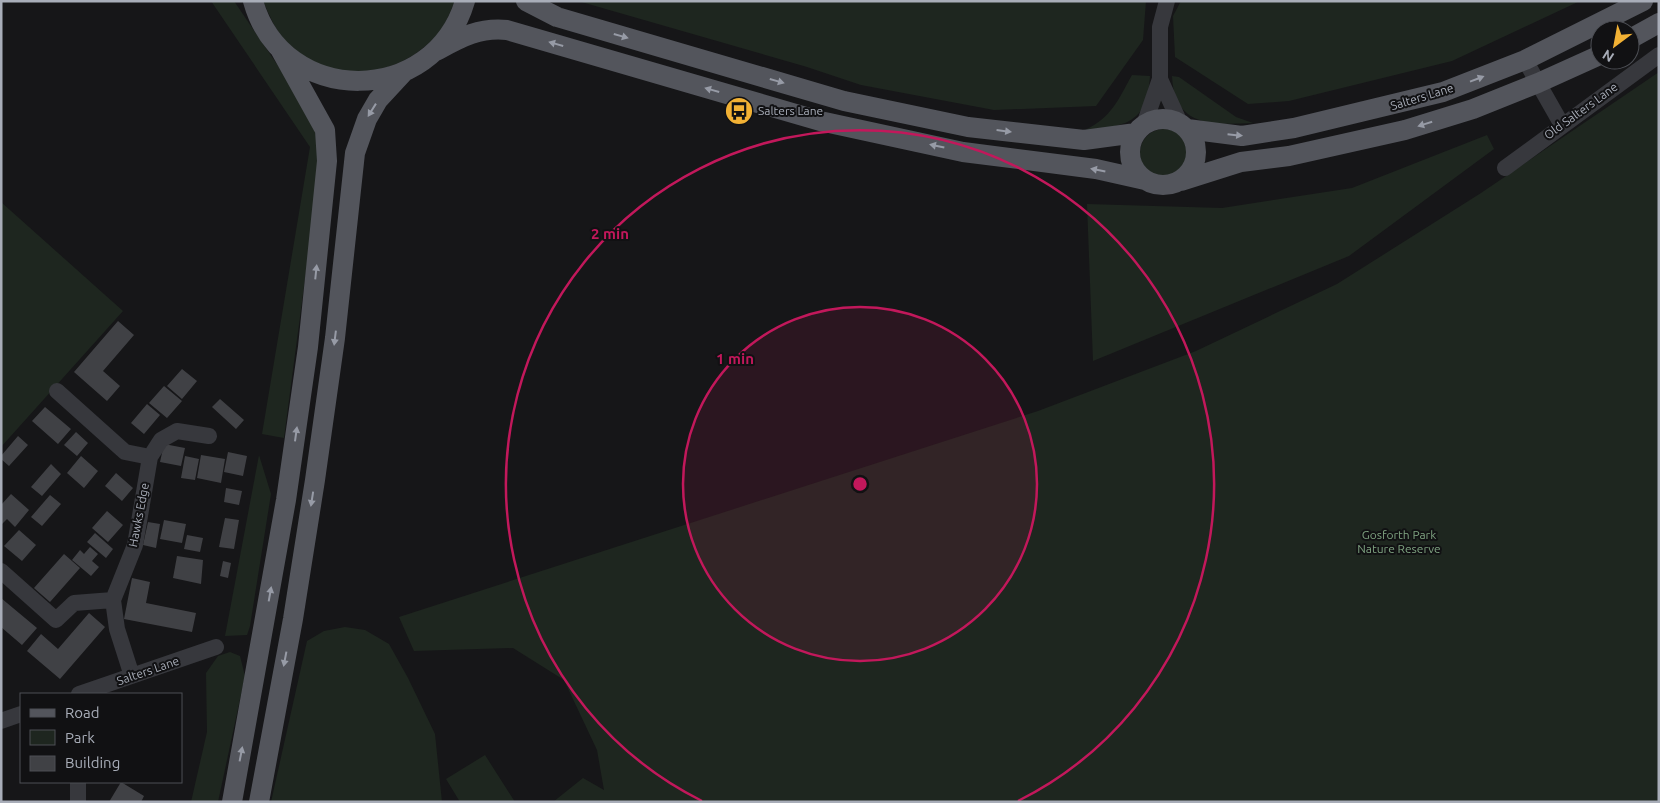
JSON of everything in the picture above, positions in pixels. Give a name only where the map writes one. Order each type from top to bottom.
[{"type":"main road","points":[[232,802],[289,481],[308,347],[327,161],[325,130],[280,49],[244,1]]},
{"type":"main road","points":[[253,1],[263,26]]},
{"type":"main road","points":[[436,51],[458,20],[465,1]]},
{"type":"main road","points":[[526,1],[558,17],[844,101],[968,127],[1084,140],[1140,129],[1160,119],[1183,126],[1196,144],[1196,154],[1190,173],[1181,181]]},
{"type":"main road","name":"Salters Lane","points":[[1183,126],[1242,136],[1294,128],[1376,110],[1442,92],[1525,60],[1643,1]]},
{"type":"main road","points":[[1640,33],[1659,23]]},
{"type":"main road","points":[[259,802],[293,618],[315,480],[335,338],[355,154],[367,119],[378,100],[403,73],[436,51],[466,35],[481,30],[507,30],[820,121],[963,152],[1096,169],[1145,180],[1159,186],[1172,185],[1241,162],[1289,156],[1405,130],[1473,109],[1590,60]]},
{"type":"main road","points":[[280,49],[311,71],[338,80],[366,82],[403,73]]},
{"type":"main road","points":[[1140,129],[1130,146],[1131,161],[1138,174],[1145,180]]},
{"type":"street","points":[[1140,129],[1160,79],[1160,27],[1167,1]]},
{"type":"street","name":"Old Salters Lane","points":[[1505,168],[1659,55]]},
{"type":"street","points":[[1525,60],[1562,125]]},
{"type":"street","points":[[1160,79],[1183,126]]},
{"type":"street","points":[[57,391],[126,452],[150,457]]},
{"type":"street","name":"Hawks Edge","points":[[132,676],[117,629],[113,600],[135,545],[150,457],[161,440],[178,431],[209,436]]},
{"type":"street","points":[[1,571],[56,620],[74,603],[113,600]]},
{"type":"street","name":"Salters Lane","points":[[82,693],[216,647]]},
{"type":"street","points":[[1,721],[20,714]]},
{"type":"street","points":[[78,783],[78,802]]},
{"type":"green space","points":[[211,1],[234,1],[306,107],[322,150],[284,438],[262,434],[310,147]]},
{"type":"green space","points":[[263,1],[455,1],[440,31],[420,50],[401,62],[381,69],[361,72],[340,70],[320,64],[301,54],[280,34]]},
{"type":"green space","points":[[578,1],[1146,1],[1143,40],[1096,106],[994,110],[861,85],[807,67]]},
{"type":"green space","points":[[1181,1],[1580,1],[1452,61],[1289,101],[1248,104],[1175,57],[1173,16]]},
{"type":"green space","name":"Gosforth Park Nature Reserve","points":[[1659,72],[1659,802],[553,802],[583,778],[604,790],[597,750],[564,680],[513,648],[414,651],[399,617],[1038,411],[1196,351],[1337,284],[1481,193]]},
{"type":"green space","points":[[1132,75],[1150,76],[1148,92],[1139,113],[1132,120],[1123,124],[1085,130],[1108,113],[1118,100]]},
{"type":"green space","points":[[1172,76],[1179,77],[1236,117],[1253,123],[1211,123],[1199,120],[1188,114],[1180,106],[1174,93]]},
{"type":"green space","points":[[1164,129],[1173,131],[1181,136],[1186,144],[1188,153],[1186,162],[1181,170],[1173,175],[1164,177],[1155,175],[1147,170],[1142,162],[1140,153],[1142,144],[1147,136],[1155,131]]},
{"type":"green space","points":[[1487,135],[1494,149],[1349,256],[1093,361],[1087,204],[1222,208],[1352,188]]},
{"type":"green space","points":[[1,202],[123,311],[1,447]]},
{"type":"green space","points":[[259,455],[271,494],[250,626],[247,635],[225,636]]},
{"type":"green space","points":[[345,627],[365,630],[389,644],[408,678],[435,734],[442,802],[271,802],[307,641],[324,631]]},
{"type":"green space","points":[[230,652],[240,656],[245,676],[218,802],[191,802],[207,732],[206,673],[218,656]]},
{"type":"green space","points":[[485,755],[515,802],[460,802],[446,779]]},
{"type":"building","points":[[118,321],[134,335],[103,371],[120,386],[107,401],[74,372]]},
{"type":"building","points":[[182,369],[197,381],[182,399],[167,386]]},
{"type":"building","points":[[164,386],[182,401],[167,418],[149,403]]},
{"type":"building","points":[[220,399],[244,420],[236,429],[212,407]]},
{"type":"building","points":[[147,404],[160,415],[144,434],[131,423]]},
{"type":"building","points":[[45,407],[71,429],[58,444],[32,421]]},
{"type":"building","points":[[76,432],[88,443],[77,456],[64,445]]},
{"type":"building","points":[[18,436],[28,445],[9,466],[1,459],[1,456]]},
{"type":"building","points":[[164,444],[185,448],[181,466],[160,462]]},
{"type":"building","points":[[228,452],[247,456],[243,476],[224,472]]},
{"type":"building","points":[[201,455],[225,459],[221,483],[197,478]]},
{"type":"building","points":[[81,456],[98,471],[84,488],[67,473]]},
{"type":"building","points":[[185,456],[199,459],[195,480],[181,478]]},
{"type":"building","points":[[51,464],[61,474],[42,496],[31,487]]},
{"type":"building","points":[[116,473],[133,488],[122,501],[105,486]]},
{"type":"building","points":[[226,488],[242,491],[239,505],[224,502]]},
{"type":"building","points":[[11,494],[29,510],[15,527],[7,519],[1,525],[1,505]]},
{"type":"building","points":[[50,495],[61,504],[42,526],[31,517]]},
{"type":"building","points":[[107,511],[123,525],[108,542],[92,528]]},
{"type":"building","points":[[225,518],[239,520],[234,549],[219,547]]},
{"type":"building","points":[[164,520],[186,524],[182,543],[160,539]]},
{"type":"building","points":[[148,522],[160,524],[156,548],[143,545]]},
{"type":"building","points":[[19,530],[36,545],[22,561],[4,546]]},
{"type":"building","points":[[95,533],[113,549],[106,558],[87,542]]},
{"type":"building","points":[[187,535],[203,538],[200,552],[184,549]]},
{"type":"building","points":[[90,547],[98,554],[92,561],[99,567],[91,576],[72,560],[80,550],[84,554]]},
{"type":"building","points":[[64,554],[80,568],[50,602],[34,588]]},
{"type":"building","points":[[177,556],[203,560],[201,584],[173,578]]},
{"type":"building","points":[[223,561],[231,563],[228,578],[220,576]]},
{"type":"building","points":[[132,578],[150,582],[146,603],[196,613],[192,632],[124,619]]},
{"type":"building","points":[[1,598],[37,628],[22,645],[1,627]]},
{"type":"building","points":[[89,613],[105,627],[60,679],[27,651],[41,634],[58,649]]},
{"type":"building","points":[[120,783],[144,796],[141,802],[109,802]]},
{"type":"place","name":"Salters Lane","points":[[739,111]]}]
